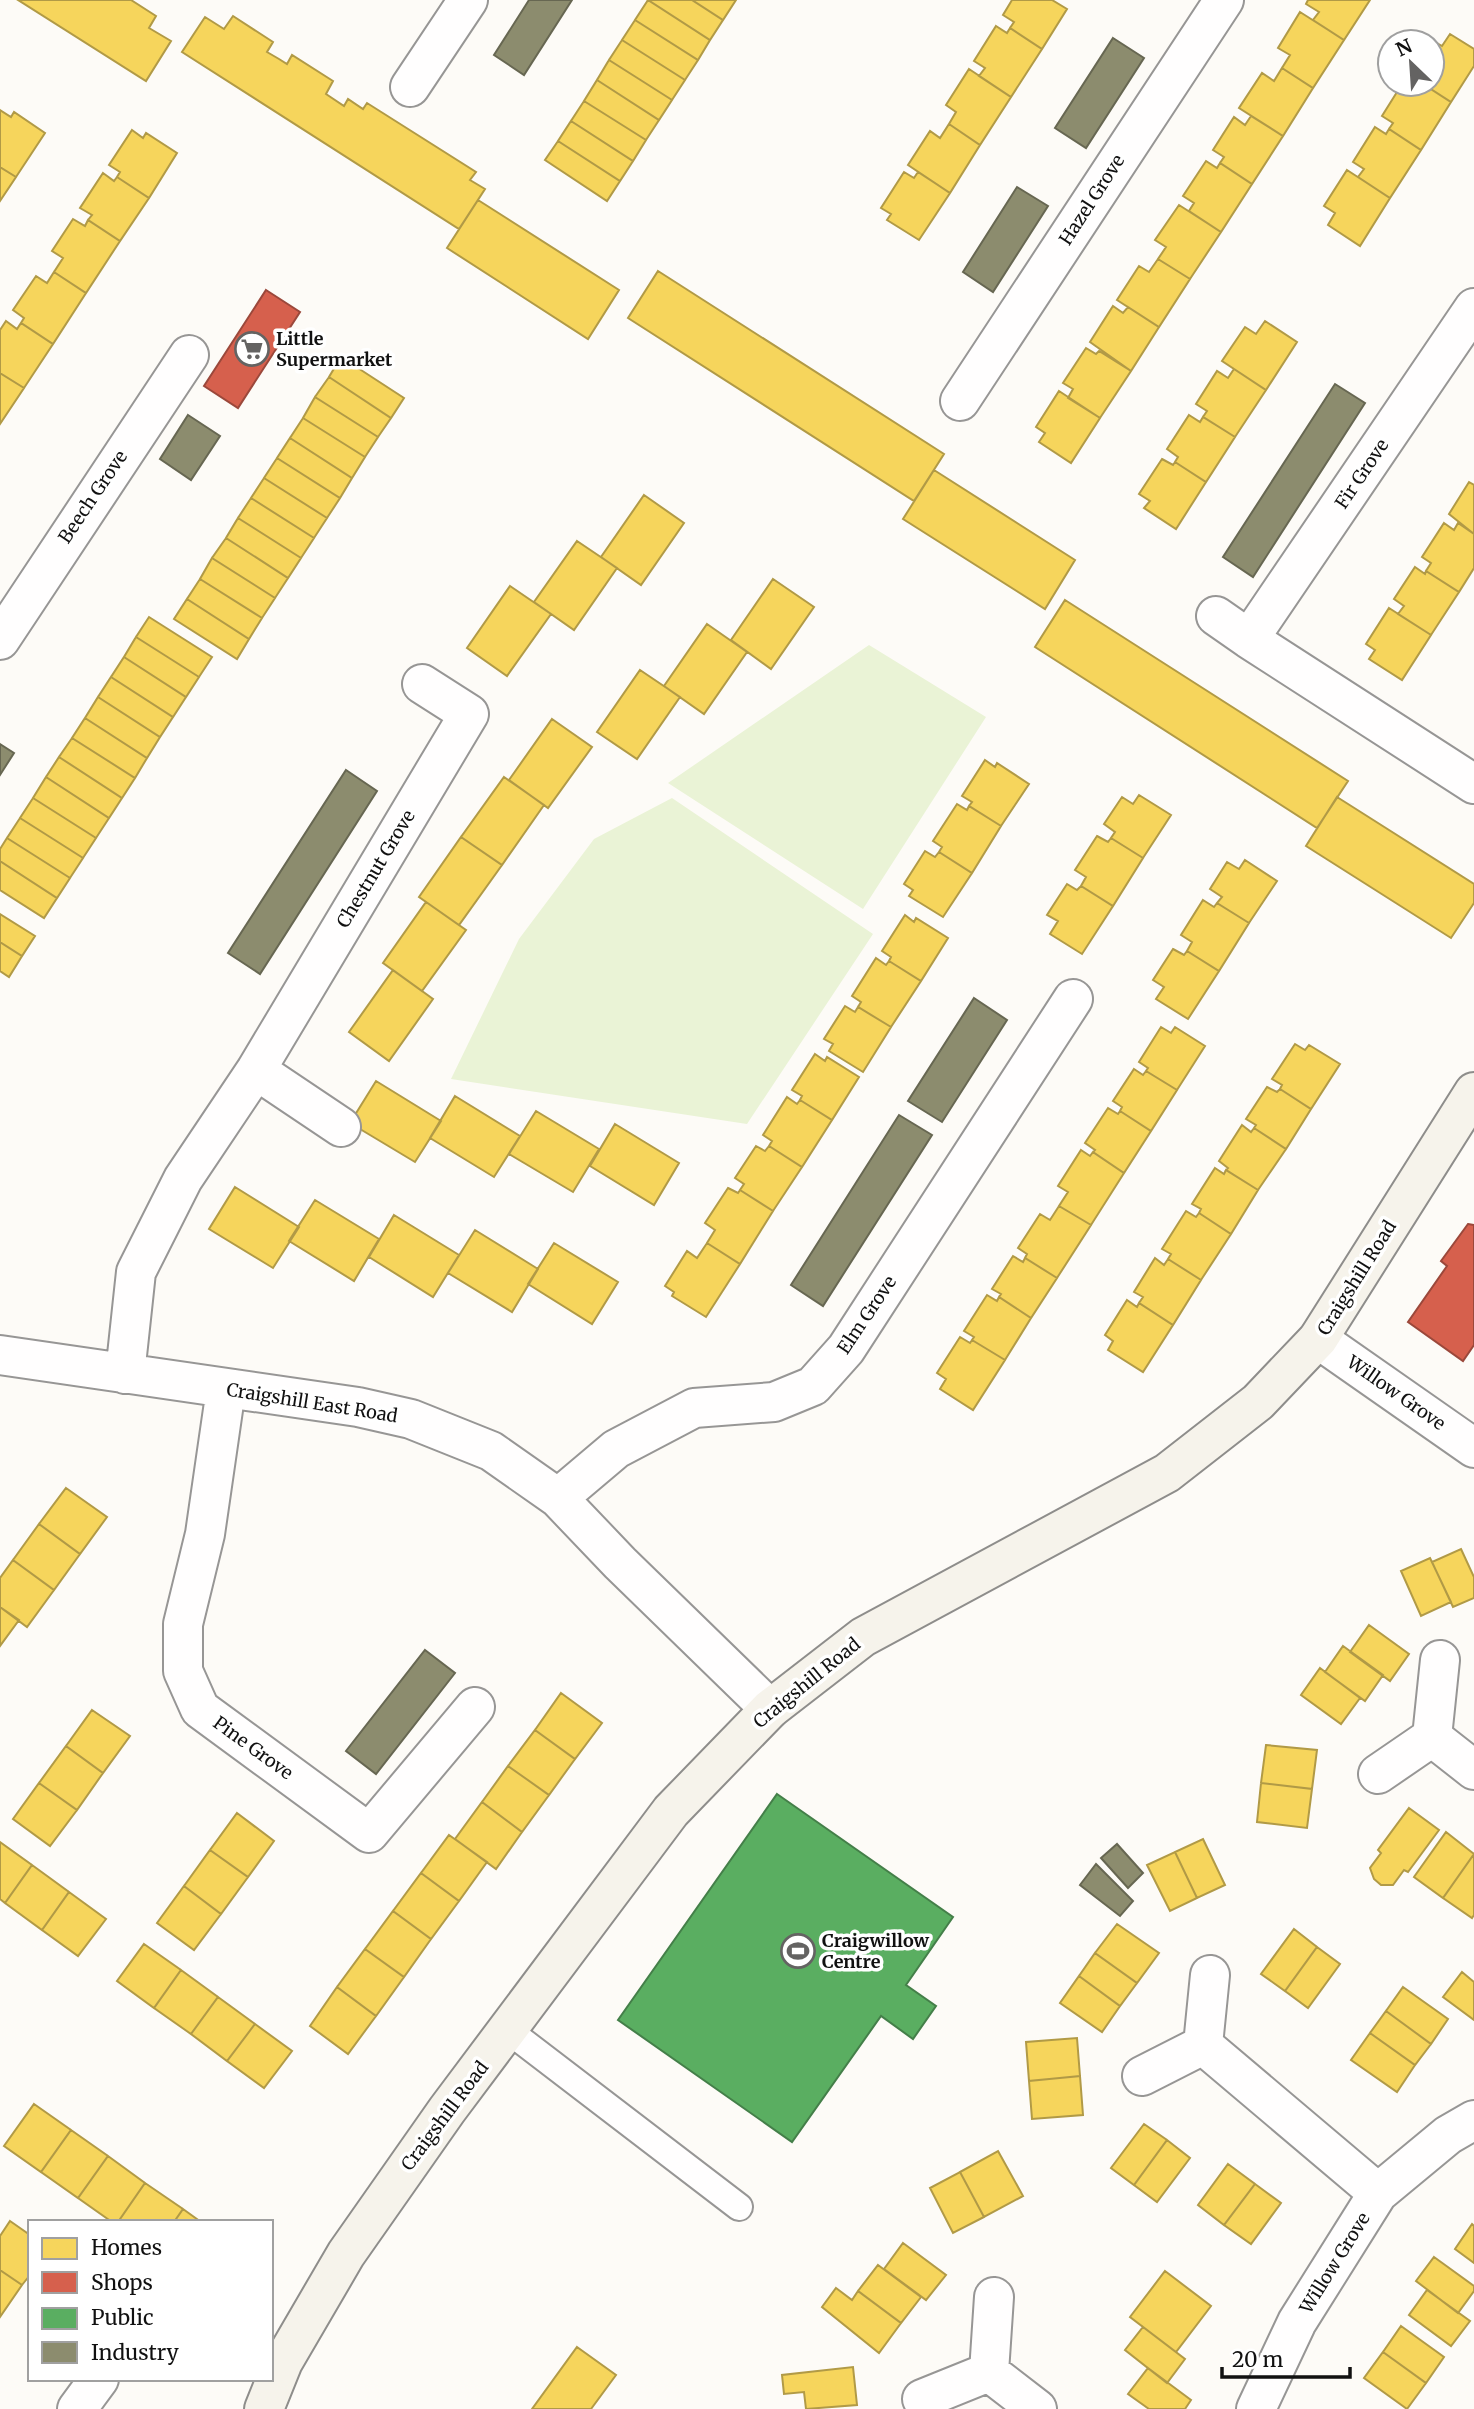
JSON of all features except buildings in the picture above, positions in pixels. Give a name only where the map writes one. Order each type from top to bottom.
[{"type":"street","points":[[410,87],[468,0]]},
{"type":"street","name":"Hazel Grove","points":[[960,401],[1224,0]]},
{"type":"street","name":"Fir Grove","points":[[1249,639],[1474,309]]},
{"type":"street","name":"Beech Grove","points":[[0,640],[189,355]]},
{"type":"street","points":[[1216,616],[1474,784]]},
{"type":"street","name":"Chestnut Grove","points":[[125,1374],[136,1272],[183,1179],[256,1070],[469,715],[422,684]]},
{"type":"street","name":"Elm Grove","points":[[558,1498],[616,1449],[694,1408],[774,1402],[813,1387],[846,1349],[1073,999]]},
{"type":"street","points":[[256,1070],[341,1127]]},
{"type":"street","name":"Craigshill Road","points":[[264,2409],[283,2362],[346,2254],[447,2110],[509,2031],[671,1811],[769,1709],[863,1637],[1167,1473],[1258,1402],[1318,1339],[1474,1092]]},
{"type":"street","name":"Willow Grove","points":[[1318,1339],[1469,1436]]},
{"type":"street","name":"Craigshill East Road","points":[[0,1354],[358,1407],[411,1419],[491,1451],[558,1498],[620,1563],[769,1709]]},
{"type":"street","name":"Pine Grove","points":[[226,1389],[205,1534],[183,1624],[183,1671],[201,1709],[369,1833],[475,1707]]},
{"type":"street","points":[[1378,1774],[1432,1737],[1440,1660]]},
{"type":"street","points":[[1432,1737],[1474,1769]]},
{"type":"street","points":[[1142,2076],[1203,2045],[1210,1975]]},
{"type":"street","name":"Willow Grove","points":[[1203,2045],[1378,2193]]},
{"type":"street","name":"Willow Grove","points":[[1256,2409],[1297,2322],[1378,2193],[1448,2135],[1474,2120]]},
{"type":"street","points":[[989,2372],[994,2297]]},
{"type":"street","points":[[922,2399],[989,2372]]},
{"type":"street","points":[[989,2372],[1037,2409]]},
{"type":"street","points":[[77,2409],[98,2381]]},
{"type":"lane","points":[[509,2031],[739,2207]]},
{"type":"green space","points":[[869,645],[986,717],[863,909],[668,783]]},
{"type":"green space","points":[[672,798],[873,934],[747,1124],[451,1079],[519,939],[594,839]]},
{"type":"place","name":"Little Supermarket","points":[[252,349]]},
{"type":"place","name":"Craigwillow Centre","points":[[798,1951]]}]
